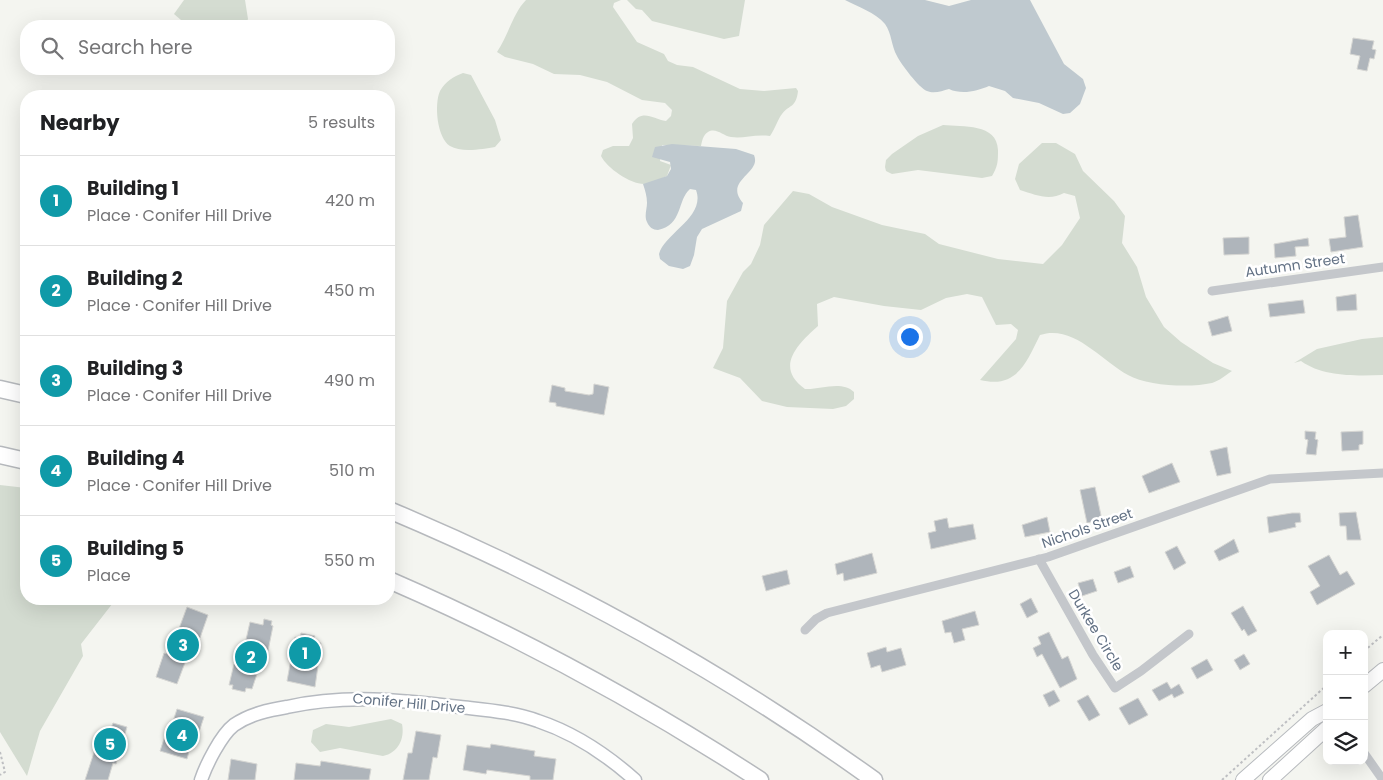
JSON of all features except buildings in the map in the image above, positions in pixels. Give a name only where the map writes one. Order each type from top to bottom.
[{"type":"highway","points":[[0,389],[20,394]]},
{"type":"highway","points":[[0,455],[20,460]]},
{"type":"highway","points":[[395,513],[511,564],[628,625],[770,709],[874,780]]},
{"type":"highway","points":[[395,583],[490,626],[597,682],[667,722],[760,780]]},
{"type":"main road","points":[[1368,683],[1383,670]]},
{"type":"main road","points":[[1243,780],[1312,718],[1323,713]]},
{"type":"main road","points":[[1270,780],[1323,732]]},
{"type":"street","name":"Autumn Street","points":[[1212,290],[1383,267]]},
{"type":"street","name":"Nichols Street","points":[[805,630],[816,618],[827,613],[1039,559],[1270,479],[1383,473]]},
{"type":"street","name":"Durkee Circle","points":[[1039,559],[1093,655],[1115,688],[1141,671],[1189,634]]},
{"type":"street","name":"Conifer Hill Drive","points":[[201,780],[208,762],[234,726],[259,712],[307,702],[356,698],[412,701],[472,708],[539,721],[582,741],[616,764],[634,780]]},
{"type":"street","points":[[1368,759],[1383,780]]},
{"type":"path","points":[[1368,647],[1383,634]]},
{"type":"path","points":[[1222,780],[1323,689]]},
{"type":"path","points":[[0,752],[5,772],[0,775]]},
{"type":"shaded area","points":[[184,0],[245,0],[248,19],[181,20],[174,14]]},
{"type":"shaded area","points":[[526,0],[621,0],[614,3],[613,7],[637,42],[664,54],[668,61],[677,65],[693,67],[740,89],[764,91],[796,88],[798,91],[796,100],[782,114],[770,136],[735,137],[711,131],[703,138],[701,146],[662,145],[660,161],[671,165],[667,176],[647,184],[632,181],[604,161],[601,156],[603,150],[613,146],[629,146],[633,138],[632,124],[636,119],[644,115],[666,121],[671,116],[672,110],[665,103],[642,100],[607,82],[580,75],[554,74],[533,64],[505,57],[497,52],[521,5]]},
{"type":"shaded area","points":[[627,0],[745,0],[739,36],[724,39],[652,21],[642,10],[636,9]]},
{"type":"shaded area","points":[[845,0],[925,0],[949,6],[971,0],[1030,0],[1064,64],[1083,79],[1086,88],[1080,104],[1070,113],[1063,114],[1039,103],[1013,98],[1005,91],[989,86],[969,92],[949,89],[935,92],[927,91],[915,81],[899,60],[885,24],[871,13]]},
{"type":"shaded area","points":[[463,73],[471,75],[495,120],[501,140],[495,147],[472,150],[455,148],[450,146],[442,136],[437,112],[440,91],[450,80]]},
{"type":"shaded area","points":[[943,125],[978,128],[992,135],[998,150],[997,163],[992,176],[982,178],[918,170],[892,174],[886,171],[886,160],[892,154],[918,136]]},
{"type":"shaded area","points":[[1042,143],[1056,143],[1075,154],[1083,171],[1114,201],[1125,216],[1122,243],[1137,267],[1146,297],[1164,327],[1181,342],[1213,363],[1232,371],[1215,382],[1203,385],[1181,386],[1146,382],[1118,369],[1075,339],[1064,334],[1052,333],[1040,335],[1025,364],[1012,377],[1003,381],[993,382],[980,380],[1016,339],[1018,330],[1011,324],[996,325],[982,297],[967,294],[946,298],[921,310],[884,306],[834,297],[817,304],[818,326],[803,340],[792,356],[791,372],[796,381],[805,389],[830,386],[849,388],[854,392],[854,399],[846,406],[833,409],[787,407],[762,401],[740,378],[713,368],[723,348],[727,301],[743,272],[751,264],[760,245],[764,225],[793,191],[809,194],[832,207],[882,225],[925,234],[939,244],[998,259],[1043,264],[1062,245],[1080,218],[1075,196],[1064,193],[1048,197],[1020,190],[1015,179],[1019,164]]},
{"type":"shaded area","points":[[672,144],[736,149],[754,155],[755,162],[737,188],[738,195],[743,203],[741,211],[702,229],[697,237],[690,266],[683,269],[669,266],[660,259],[659,254],[663,246],[690,217],[698,200],[696,190],[690,189],[686,194],[672,223],[658,230],[653,229],[648,224],[646,217],[647,200],[643,184],[667,176],[671,169],[670,162],[652,157],[655,147]]},
{"type":"shaded area","points":[[1383,337],[1383,375],[1330,373],[1301,361],[1294,363],[1317,349],[1362,339]]},
{"type":"shaded area","points":[[0,485],[20,487],[20,605],[111,605],[81,644],[83,656],[40,731],[27,776],[0,732]]},
{"type":"shaded area","points":[[391,719],[402,724],[401,740],[393,752],[383,756],[340,748],[320,752],[311,742],[313,730],[326,724],[349,727]]},
{"type":"place","name":"Building 3","points":[[183,645]]},
{"type":"place","name":"Building 1","points":[[305,653]]},
{"type":"place","name":"Building 2","points":[[251,657]]},
{"type":"place","name":"Building 4","points":[[182,735]]},
{"type":"place","name":"Building 5","points":[[110,744]]}]
